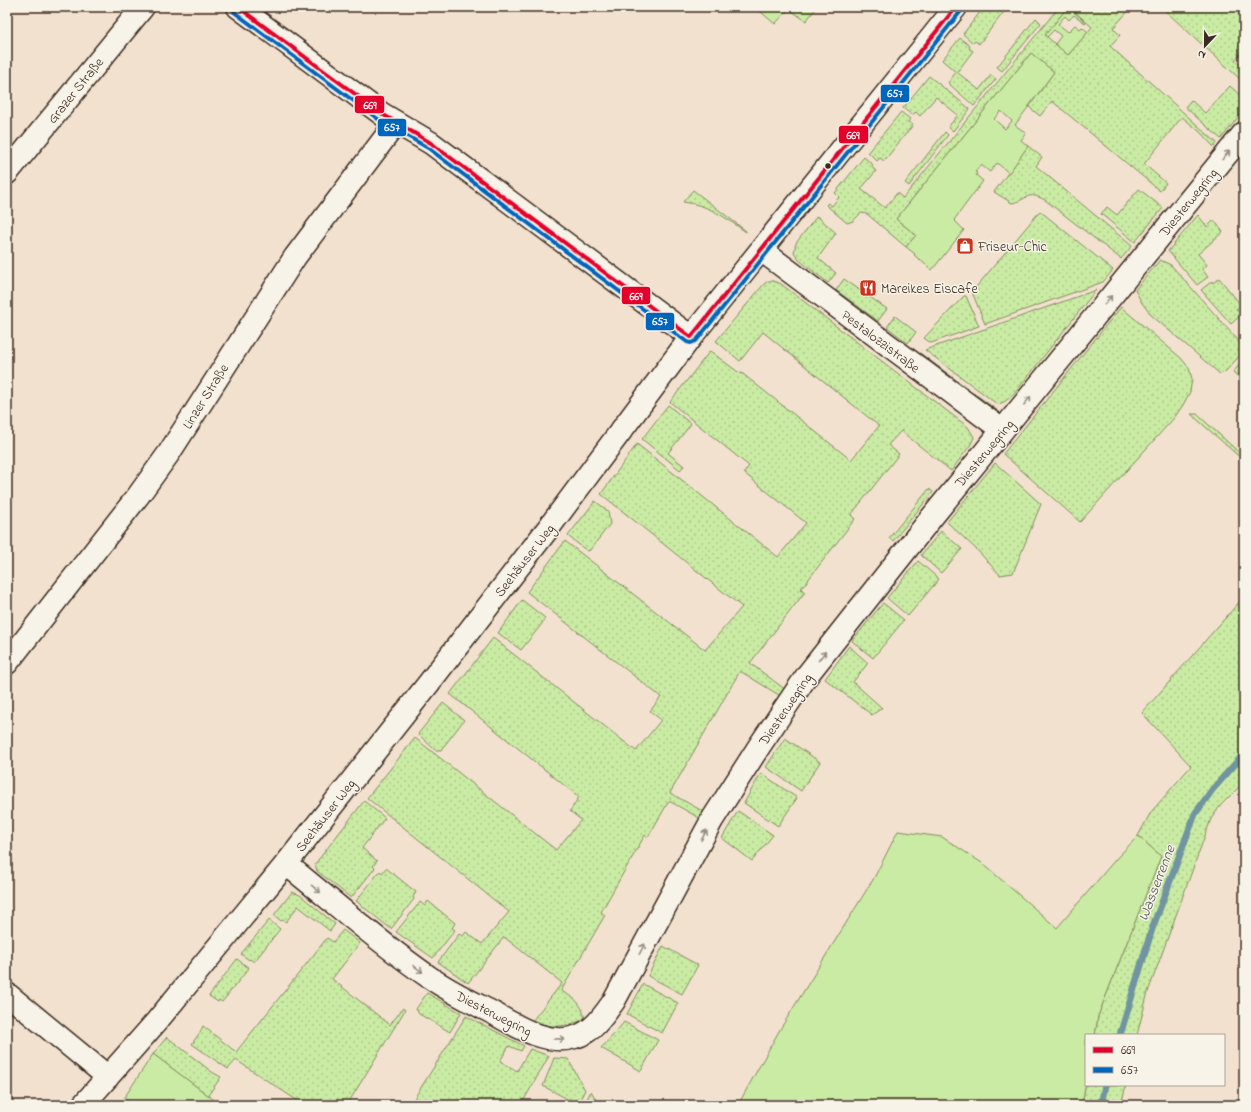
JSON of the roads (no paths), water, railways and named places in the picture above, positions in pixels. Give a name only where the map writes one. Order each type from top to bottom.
[{"type":"street","name":"Grazer Straße","points":[[7,173],[143,7]]},
{"type":"street","points":[[238,7],[396,123],[431,143],[691,337]]},
{"type":"street","name":"Seehäuser Weg","points":[[83,1105],[162,1015],[286,864],[555,520],[691,337],[956,7]]},
{"type":"street","name":"Linzer Straße","points":[[7,663],[156,472],[295,256],[396,123]]},
{"type":"street","name":"Diesterwegring","points":[[286,864],[388,947],[431,978],[526,1032],[558,1040],[575,1038],[588,1031],[601,1019],[614,1001],[712,820],[808,674],[869,595],[1244,133]]},
{"type":"street","name":"Pestalozzistraße","points":[[761,250],[1002,430]]},
{"type":"street","points":[[7,994],[108,1077]]},
{"type":"waterway","name":"Wasserrenne","points":[[1120,1034],[1152,929],[1195,814],[1212,790],[1244,754]]},
{"type":"waterway","name":"Wasserrenne","points":[[1101,1105],[1105,1086]]},
{"type":"place","name":"Friseur-Chic","points":[[965,246]]},
{"type":"place","name":"Mareikes Eiscafe","points":[[868,288]]}]
